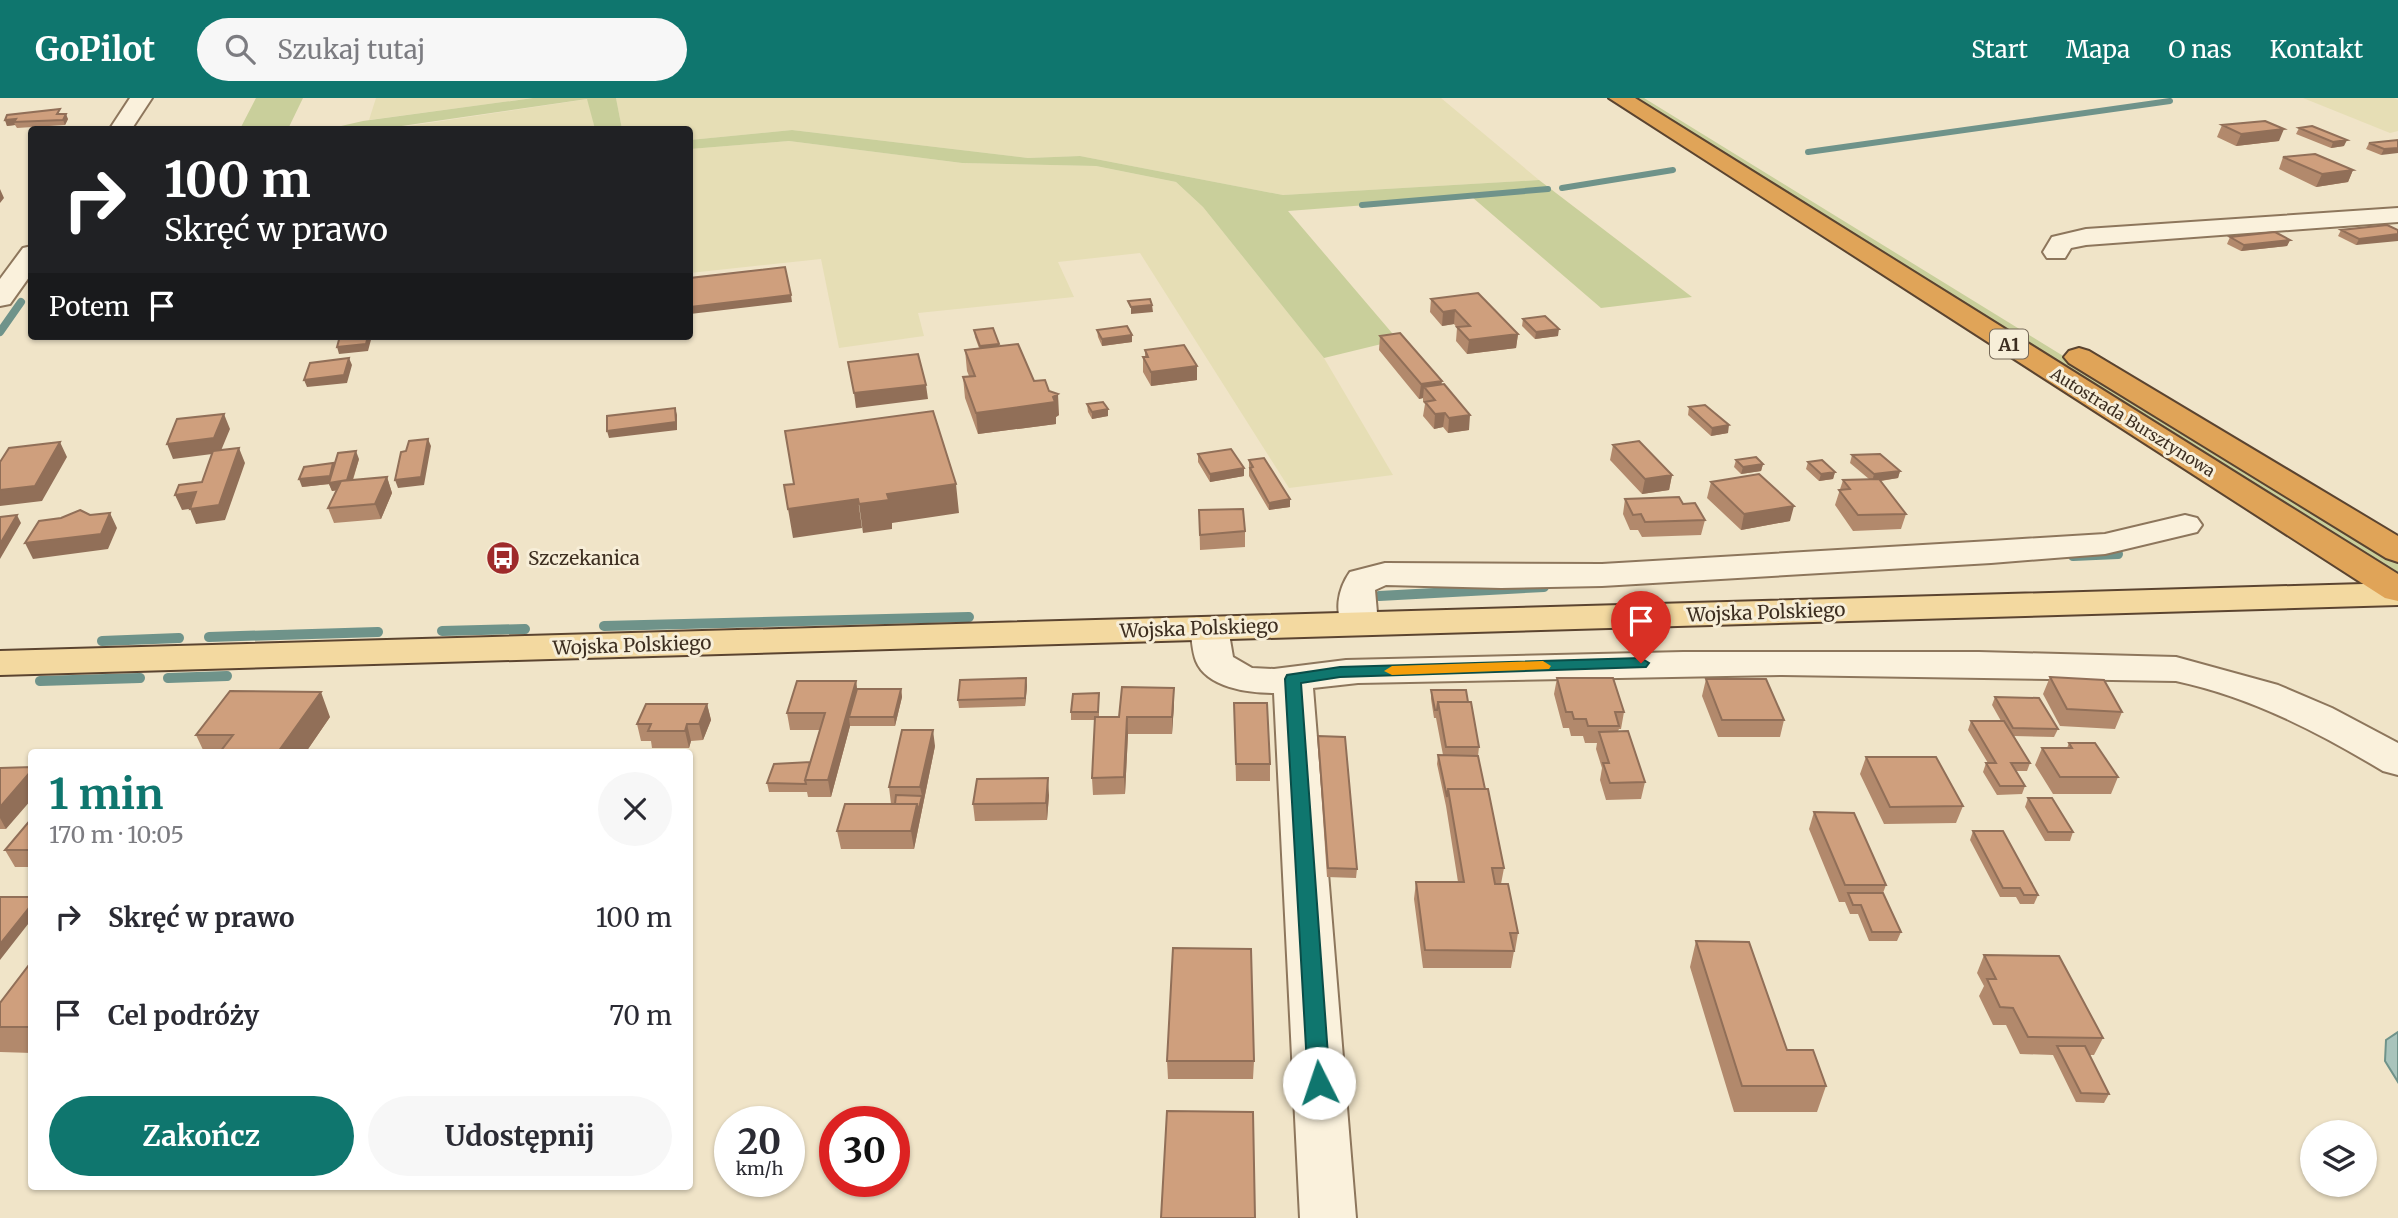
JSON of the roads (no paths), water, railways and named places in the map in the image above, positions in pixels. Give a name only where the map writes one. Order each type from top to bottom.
[{"type":"highway","name":"Autostrada Bursztynowa","points":[[1620,98],[2398,592]]},
{"type":"highway","name":"A1","points":[[1656,98],[2020,321]]},
{"type":"highway","name":"Autostrada Bursztynowa","points":[[2055,342],[2398,551]]},
{"type":"main road","name":"Wojska Polskiego","points":[[0,663],[2398,592]]},
{"type":"street","points":[[123,126],[141,98]]},
{"type":"street","points":[[2056,252],[2061,242],[2087,236],[2398,215]]},
{"type":"street","points":[[0,298],[28,260]]},
{"type":"street","points":[[1359,624],[1357,590],[1363,580],[1385,574],[1501,577],[1602,575],[1776,565],[2105,544],[2185,526]]},
{"type":"street","points":[[1209,628],[1214,661],[1233,676],[1248,680],[1293,679],[1340,672],[1619,663],[2176,668],[2217,676],[2292,703],[2398,761]]},
{"type":"street","points":[[1293,679],[1328,1218]]},
{"type":"water","points":[[2398,1032],[2398,1082],[2385,1061],[2386,1040]]},
{"type":"waterway","points":[[1808,152],[2170,101]]},
{"type":"waterway","points":[[1562,188],[1673,170]]},
{"type":"waterway","points":[[1362,205],[1548,189]]},
{"type":"waterway","points":[[0,332],[21,302]]},
{"type":"waterway","points":[[2073,556],[2118,554]]},
{"type":"waterway","points":[[1379,596],[1544,587]]},
{"type":"waterway","points":[[604,626],[969,617]]},
{"type":"waterway","points":[[442,631],[525,629]]},
{"type":"waterway","points":[[209,637],[378,632]]},
{"type":"waterway","points":[[102,641],[179,638]]},
{"type":"waterway","points":[[168,678],[227,676]]},
{"type":"waterway","points":[[40,681],[140,678]]},
{"type":"place","name":"Szczekanica","points":[[503,558]]}]
